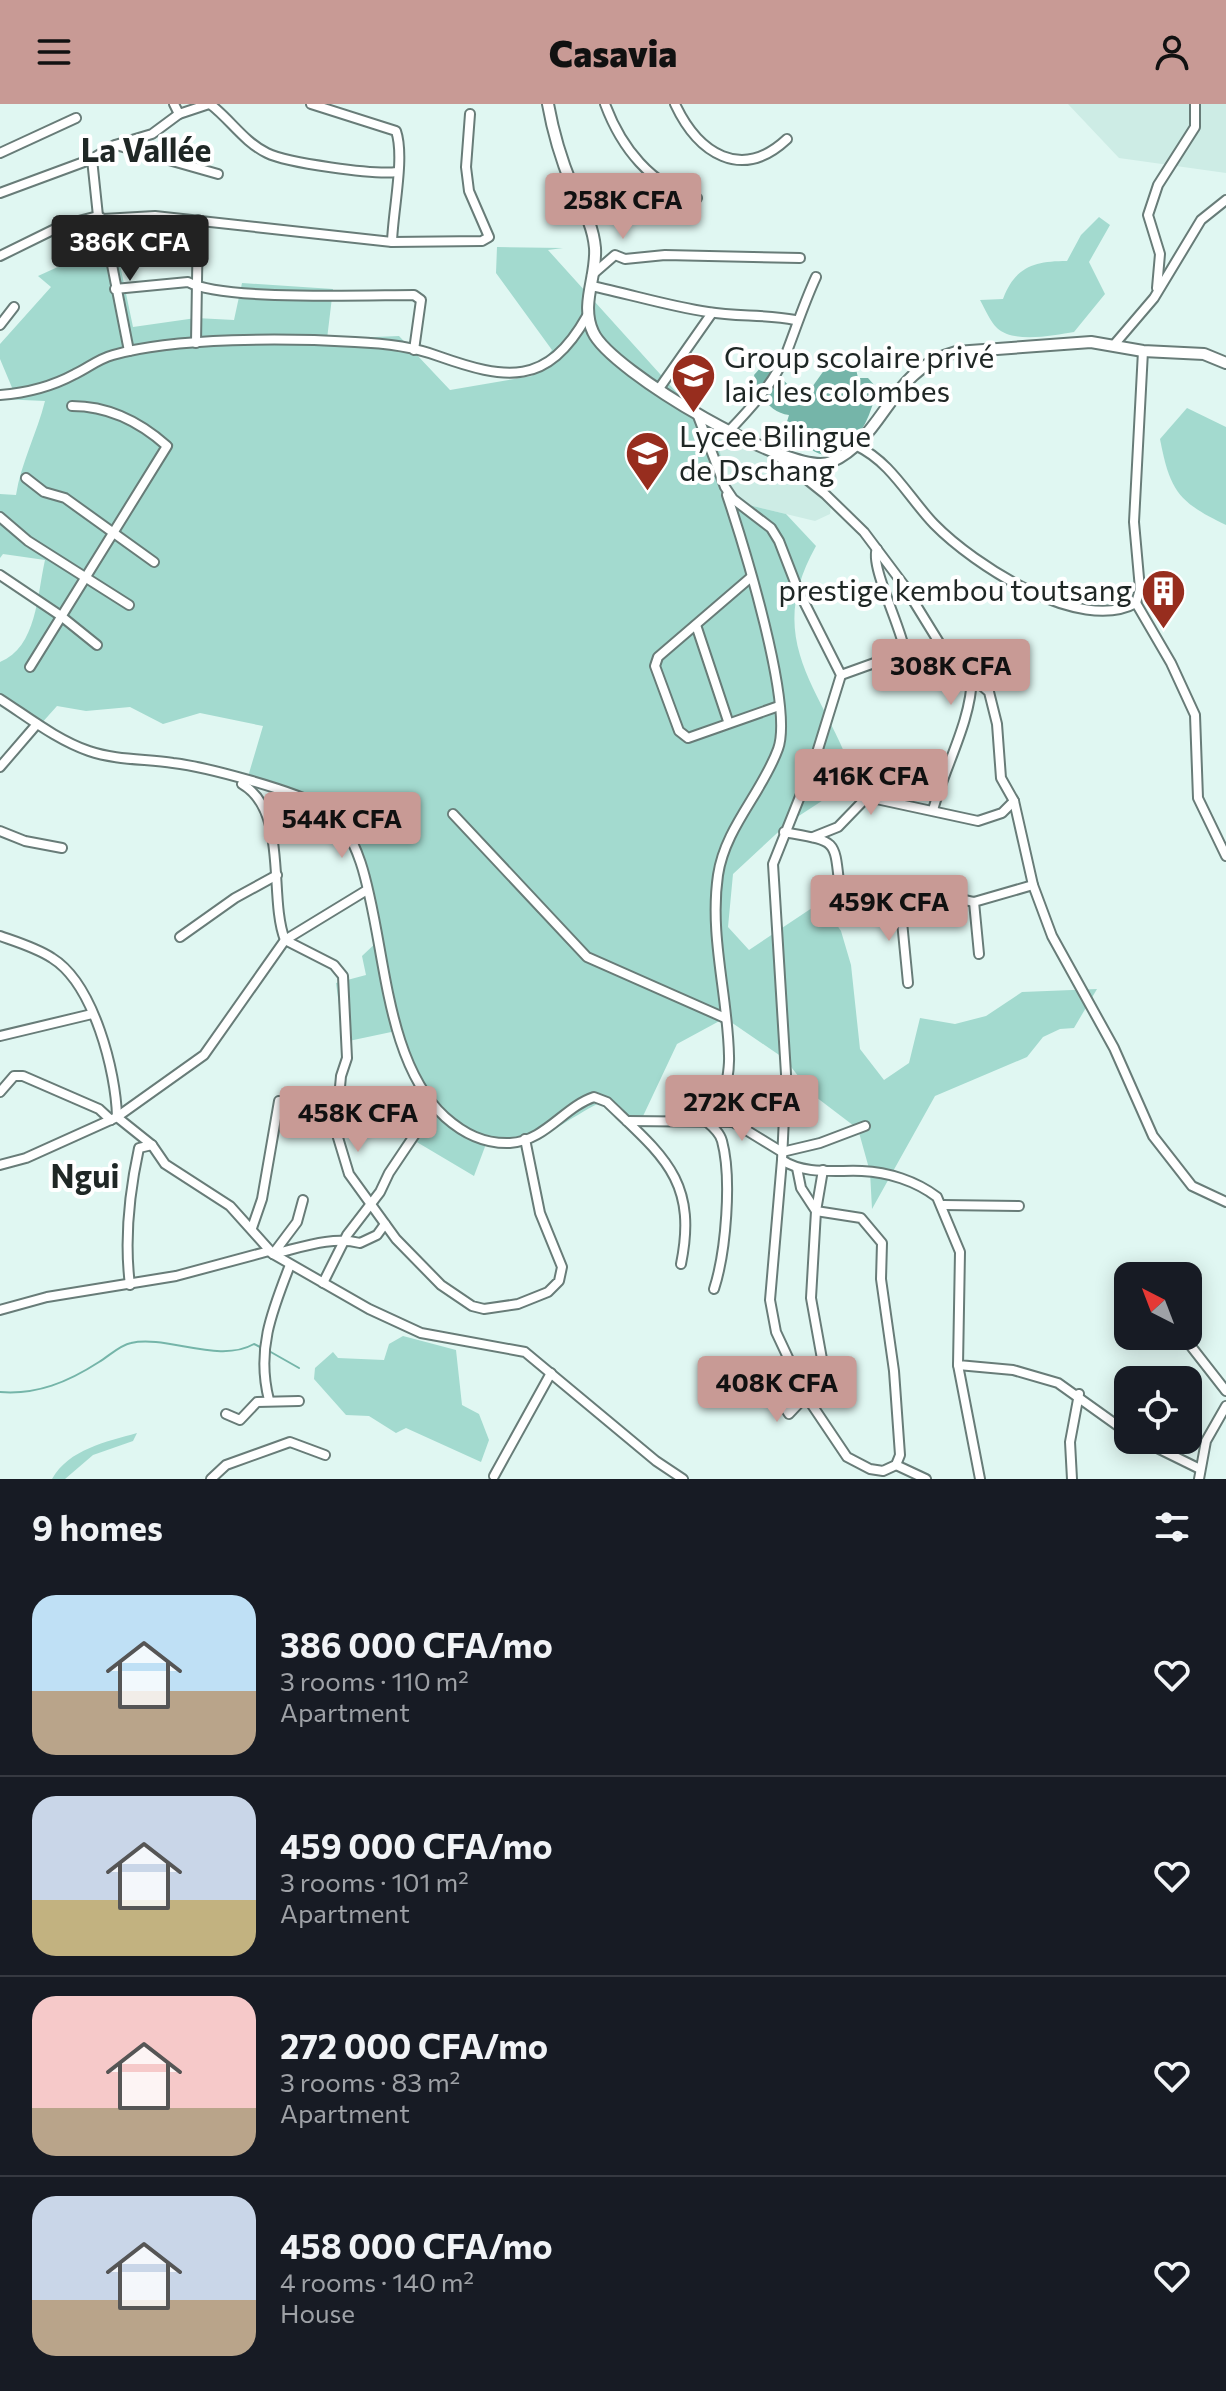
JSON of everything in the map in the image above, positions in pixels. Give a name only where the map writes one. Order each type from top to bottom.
[{"type":"street","points":[[174,104],[179,114]]},
{"type":"street","points":[[0,193],[92,159],[115,145],[152,134],[179,114],[209,104],[254,145],[280,158],[375,175],[397,172]]},
{"type":"street","points":[[311,104],[396,131],[402,148],[397,172],[392,242]]},
{"type":"street","points":[[0,395],[41,389],[101,359],[129,351],[196,343],[356,342],[414,350],[491,374],[514,375],[555,356],[576,336],[587,316],[596,253],[593,230],[563,162],[548,104]]},
{"type":"street","points":[[605,104],[640,168],[659,181],[697,198]]},
{"type":"street","points":[[675,104],[688,127],[720,158],[756,160],[772,154],[787,139]]},
{"type":"street","points":[[1113,346],[1154,298],[1160,254],[1148,215],[1158,185],[1195,127],[1195,104]]},
{"type":"street","points":[[0,256],[63,225],[100,218],[155,216],[392,242],[482,241],[489,237],[469,191],[466,167],[470,114]]},
{"type":"street","points":[[0,153],[76,118]]},
{"type":"street","points":[[115,145],[218,174]]},
{"type":"street","points":[[92,159],[100,218],[129,351]]},
{"type":"street","points":[[1157,288],[1201,220],[1226,200]]},
{"type":"street","points":[[196,343],[198,220]]},
{"type":"street","points":[[591,281],[615,255],[625,259],[665,255],[800,258]]},
{"type":"street","points":[[729,431],[748,411],[785,357],[795,320],[816,277]]},
{"type":"street","points":[[591,281],[712,313],[765,314],[795,320]]},
{"type":"street","points":[[115,289],[188,282],[197,287],[326,295],[414,295],[421,300],[414,350]]},
{"type":"street","points":[[0,325],[14,307]]},
{"type":"street","points":[[658,390],[712,313]]},
{"type":"street","points":[[587,316],[603,349],[658,390],[698,416],[812,466],[830,463],[857,446],[915,370],[935,357],[956,352],[1050,343],[1204,354],[1226,363]]},
{"type":"street","points":[[1143,351],[1134,500],[1140,580],[1136,603],[1171,663],[1195,715],[1198,798],[1226,856]]},
{"type":"street","points":[[30,667],[111,531],[167,446],[148,429],[100,406],[72,406]]},
{"type":"street","points":[[698,416],[725,487],[750,578],[779,706],[779,747],[744,809],[718,874],[716,928],[729,1059],[718,1122]]},
{"type":"street","points":[[761,444],[838,505],[877,549],[948,657],[972,677],[993,701],[1000,771],[1014,801],[1033,885],[1052,936],[1114,1048],[1153,1136],[1192,1186],[1226,1202]]},
{"type":"street","points":[[857,446],[882,464],[932,522],[976,561],[1043,596],[1084,610],[1122,611],[1136,603]]},
{"type":"street","points":[[26,478],[44,492],[65,498],[154,562]]},
{"type":"street","points":[[725,487],[744,509],[771,528],[841,675],[815,759],[773,864],[786,1074],[770,1313],[806,1396],[847,1457],[870,1469],[883,1471],[896,1465],[900,1455],[900,1434],[881,1279],[882,1243],[869,1222],[861,1218],[816,1211],[801,1188],[797,1168]]},
{"type":"street","points":[[0,517],[28,541],[85,574],[129,605]]},
{"type":"street","points":[[841,675],[905,652],[876,566],[877,549]]},
{"type":"street","points":[[0,575],[61,616],[97,645]]},
{"type":"street","points":[[750,578],[658,657],[655,666],[683,735],[688,738],[728,721],[779,706]]},
{"type":"street","points":[[696,625],[728,721]]},
{"type":"street","points":[[933,810],[943,773],[965,719],[972,677]]},
{"type":"street","points":[[0,699],[37,724],[91,752],[193,765],[302,799],[323,808],[341,822],[361,865],[396,1035],[407,1064],[434,1106],[470,1137],[509,1143],[544,1131],[582,1101],[594,1097],[607,1102],[675,1173],[684,1197],[685,1242],[681,1264]]},
{"type":"street","points":[[0,767],[37,724]]},
{"type":"street","points":[[231,778],[249,788],[260,803],[269,827],[277,875],[278,912],[285,940],[334,965],[343,976],[347,1058],[337,1106],[336,1131],[344,1164],[385,1224],[441,1285],[472,1306],[484,1309],[518,1304],[548,1292],[559,1281],[562,1267],[540,1213],[525,1139]]},
{"type":"street","points":[[813,837],[838,827],[867,797],[978,821],[1002,813],[1014,801]]},
{"type":"street","points":[[453,814],[587,957],[725,1018]]},
{"type":"street","points":[[0,831],[25,841],[62,848]]},
{"type":"street","points":[[784,832],[813,837],[831,845],[837,852],[840,891],[847,897],[900,901],[945,897],[974,902],[1033,885]]},
{"type":"street","points":[[180,937],[243,893],[277,875]]},
{"type":"street","points":[[0,1165],[26,1158],[114,1119],[204,1055],[285,940],[367,890]]},
{"type":"street","points":[[900,901],[908,983]]},
{"type":"street","points":[[974,902],[979,954]]},
{"type":"street","points":[[0,936],[54,959],[67,971],[92,1014],[116,1085],[114,1119]]},
{"type":"street","points":[[0,1036],[92,1014]]},
{"type":"street","points":[[0,1092],[14,1076],[23,1076],[99,1109],[152,1145],[165,1164],[230,1206],[273,1254]]},
{"type":"street","points":[[252,1228],[262,1199],[279,1101],[337,1106]]},
{"type":"street","points":[[323,1283],[345,1241],[373,1203],[434,1106]]},
{"type":"street","points":[[626,1121],[733,1122],[750,1129],[797,1168],[866,1171],[899,1177],[925,1188],[943,1205],[960,1252],[958,1365],[980,1479]]},
{"type":"street","points":[[706,1122],[722,1138],[726,1173],[724,1247],[714,1289]]},
{"type":"street","points":[[782,1156],[865,1126]]},
{"type":"street","points":[[130,1285],[127,1225],[134,1171],[139,1148],[152,1145]]},
{"type":"street","points":[[823,1170],[816,1211],[811,1298],[822,1359],[837,1395]]},
{"type":"street","points":[[273,1254],[297,1222],[303,1200]]},
{"type":"street","points":[[943,1205],[1019,1206]]},
{"type":"street","points":[[273,1254],[319,1241],[345,1241],[348,1238],[360,1243],[377,1235],[385,1224]]},
{"type":"street","points":[[0,1310],[47,1297],[130,1285],[269,1251],[410,1329],[447,1340],[525,1352],[656,1461],[683,1479]]},
{"type":"street","points":[[269,1400],[262,1364],[264,1339],[290,1265]]},
{"type":"street","points":[[1194,1350],[1226,1391]]},
{"type":"street","points":[[958,1365],[1013,1370],[1058,1383],[1079,1394],[1114,1422]]},
{"type":"street","points":[[756,1372],[769,1383],[789,1414],[806,1396]]},
{"type":"street","points":[[494,1476],[551,1373]]},
{"type":"street","points":[[1072,1479],[1070,1442],[1079,1394]]},
{"type":"street","points":[[226,1414],[240,1420],[257,1402],[299,1401]]},
{"type":"street","points":[[1165,1454],[1199,1474],[1206,1441],[1226,1406]]},
{"type":"street","points":[[211,1479],[226,1465],[290,1442],[325,1455]]},
{"type":"street","points":[[896,1465],[926,1479]]},
{"type":"shaded area","points":[[1068,104],[1226,104],[1226,173],[1119,158]]},
{"type":"shaded area","points":[[1099,217],[1110,225],[1089,262],[1105,294],[1074,332],[1024,337],[1004,333],[997,328],[980,300],[1003,299],[1013,280],[1027,268],[1045,262],[1067,261],[1081,235]]},
{"type":"shaded area","points":[[115,241],[133,327],[196,318],[234,320],[242,283],[333,289],[327,339],[399,336],[450,390],[532,376],[552,350],[496,273],[497,247],[563,248],[548,250],[716,436],[728,486],[749,505],[786,514],[816,546],[801,578],[795,607],[795,633],[811,683],[849,763],[831,795],[788,823],[733,874],[728,927],[749,950],[821,902],[841,931],[851,965],[860,1049],[884,1080],[909,1063],[920,1018],[955,1024],[986,1016],[1022,992],[1097,989],[1074,1028],[1060,1029],[1043,1037],[1027,1057],[935,1096],[872,1209],[870,1172],[858,1129],[812,1094],[785,1059],[725,1018],[677,1044],[636,1131],[601,1102],[532,1140],[502,1146],[486,1144],[474,1176],[410,1138],[435,1109],[396,1031],[344,1042],[336,983],[366,975],[362,956],[379,940],[347,831],[325,809],[247,780],[263,726],[200,713],[163,724],[130,707],[86,711],[57,706],[40,725],[0,698],[0,662],[22,645],[28,632],[45,560],[3,554],[0,558],[0,494],[16,495],[45,401],[0,399],[13,390],[0,359],[0,344],[51,287],[38,276]]},
{"type":"shaded area","points":[[841,363],[856,369],[858,378],[868,378],[876,387],[874,397],[865,424],[843,454],[822,454],[810,448],[786,425],[789,415],[770,406],[758,389],[754,375],[762,366],[767,367],[791,387],[810,390],[825,369]]},
{"type":"shaded area","points":[[1187,408],[1226,427],[1226,525],[1187,501],[1179,493],[1168,471],[1160,439]]},
{"type":"shaded area","points":[[716,430],[762,447],[831,505],[830,514],[815,521],[749,505],[728,486],[720,465]]},
{"type":"shaded area","points":[[403,1336],[456,1350],[462,1405],[479,1414],[489,1440],[481,1462],[406,1428],[396,1433],[369,1416],[346,1415],[314,1379],[315,1368],[333,1352],[338,1358],[384,1360],[389,1344]]},
{"type":"shaded area","points":[[137,1433],[133,1441],[93,1455],[65,1479],[52,1479],[68,1460],[78,1454]]},
{"type":"waterway","points":[[0,1392],[52,1386],[76,1376],[131,1343],[160,1343],[225,1351],[254,1344],[260,1347]]},
{"type":"waterway","points":[[269,1351],[299,1368]]},
{"type":"place","name":"Group scolaire privé laic les colombes","points":[[693,414]]},
{"type":"place","name":"Lycee Bilingue de Dschang","points":[[648,493]]},
{"type":"place","name":"prestige kembou toutsang","points":[[1163,630]]},
{"type":"district","name":"La Vallée","points":[[146,151]]},
{"type":"district","name":"Ngui","points":[[85,1177]]}]
